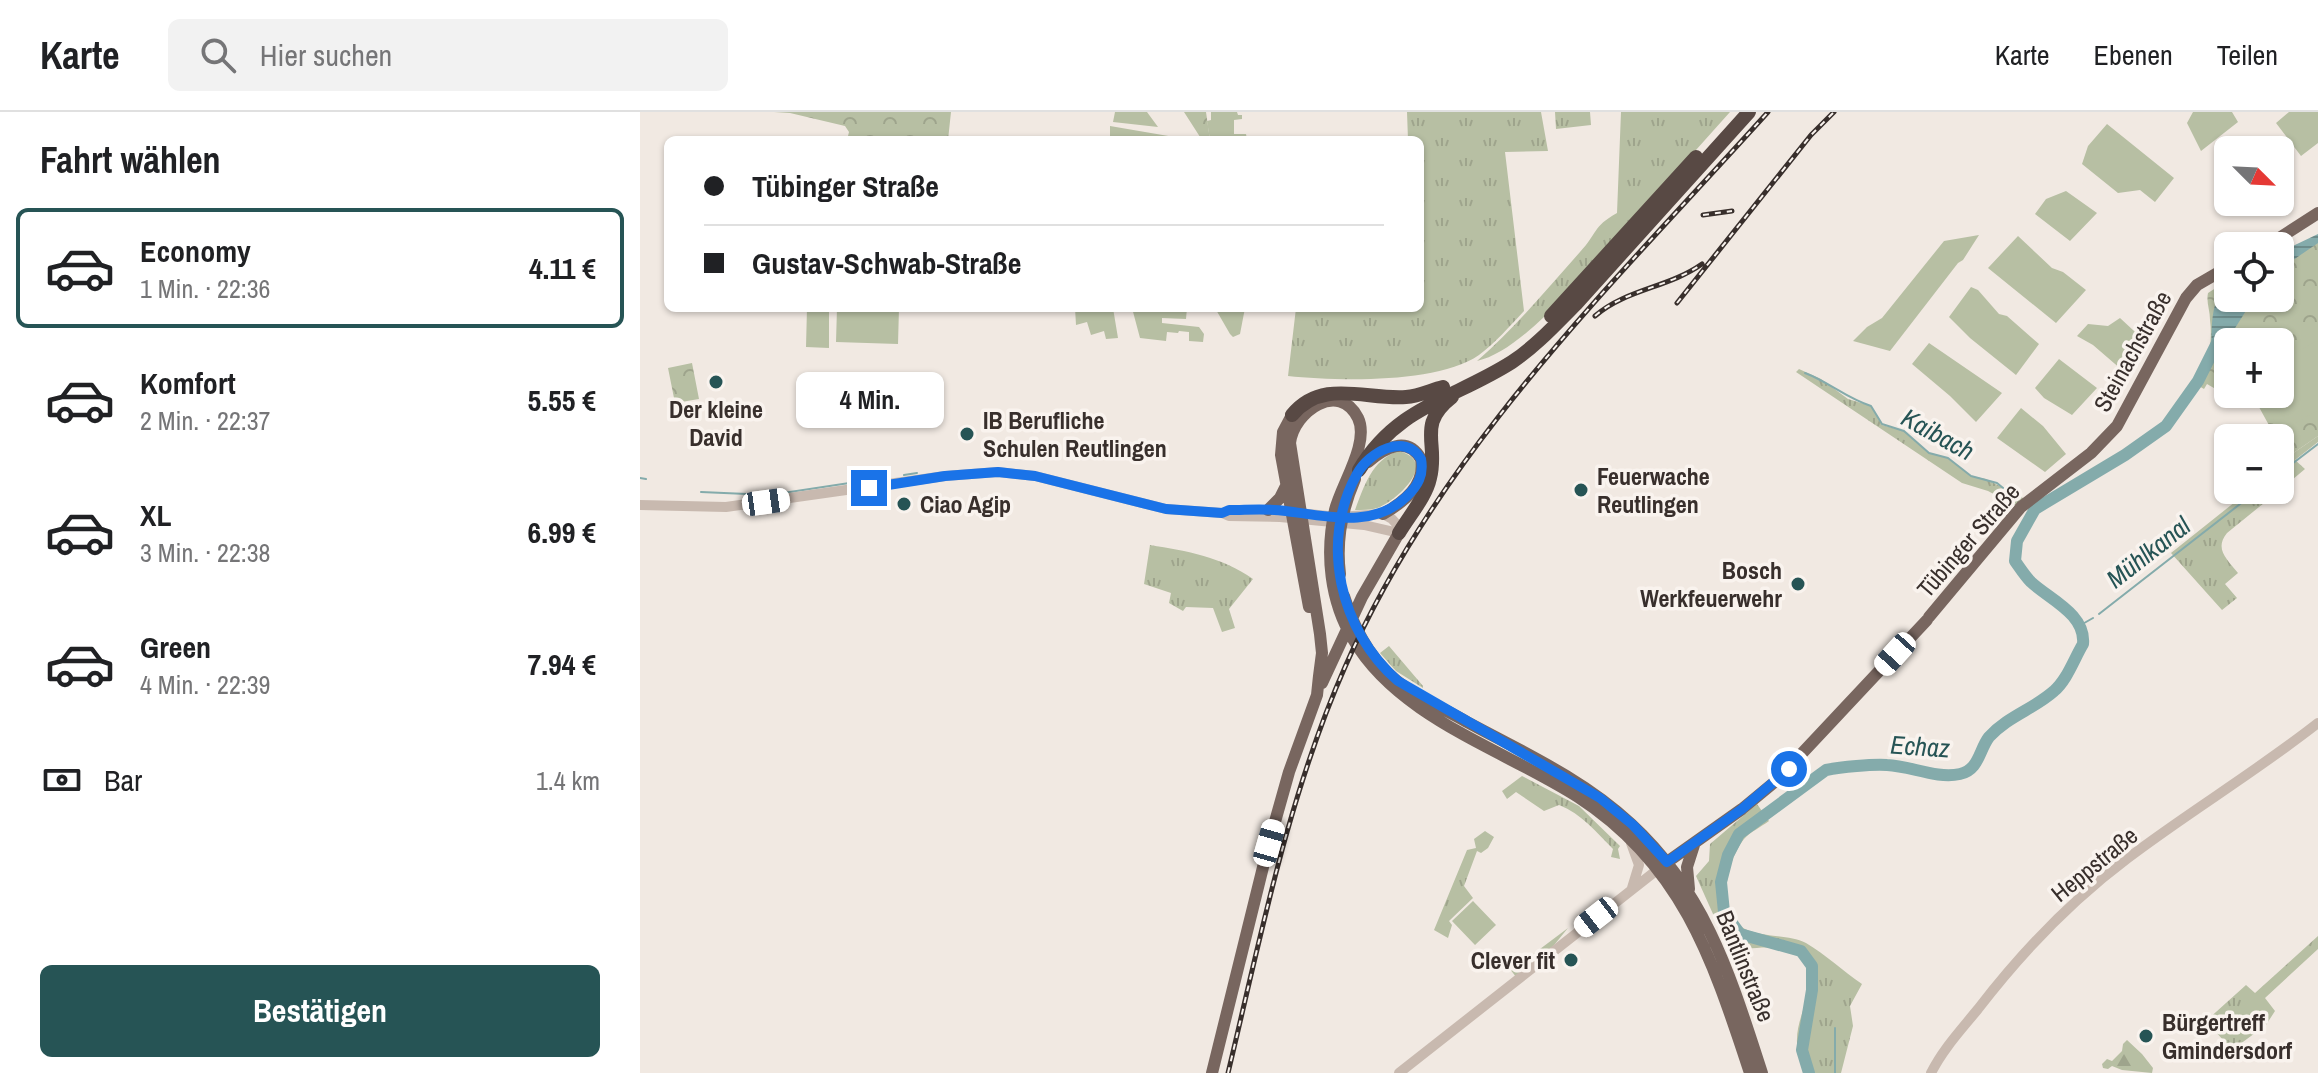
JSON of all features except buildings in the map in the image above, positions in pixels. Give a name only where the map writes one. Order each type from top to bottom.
[{"type":"highway","points":[[1355,470],[1374,437],[1396,416],[1500,357],[1540,328],[1736,112]]},
{"type":"highway","points":[[1355,470],[1397,424],[1426,405],[1512,362],[1547,333],[1749,112]]},
{"type":"highway","points":[[1295,417],[1307,401],[1322,394],[1340,392],[1404,397],[1443,387]]},
{"type":"highway","points":[[1400,531],[1431,476],[1431,422],[1442,405],[1460,388]]},
{"type":"main road","points":[[2289,232],[2318,213]]},
{"type":"main road","name":"Steinachstraße","points":[[2041,491],[2091,453],[2114,430],[2187,295],[2214,275]]},
{"type":"main road","points":[[1298,516],[1282,464],[1282,440],[1295,417],[1325,402],[1341,403],[1359,420],[1361,432],[1355,470],[1342,501],[1334,540],[1338,591],[1371,660]]},
{"type":"main road","points":[[1295,417],[1290,449],[1298,516],[1322,653],[1317,695]]},
{"type":"main road","points":[[1355,470],[1390,446],[1410,447],[1421,459],[1422,476],[1418,484],[1400,503],[1383,514]]},
{"type":"main road","points":[[1268,510],[1280,498],[1287,484]]},
{"type":"main road","name":"Tübinger Straße","points":[[1662,866],[1777,780],[1928,618],[2017,511],[2041,491]]},
{"type":"main road","points":[[1212,1073],[1289,772],[1317,695],[1362,597],[1400,531]]},
{"type":"main road","name":"Bantlinstraße","points":[[1371,660],[1385,682],[1412,703],[1566,790],[1600,814],[1690,893],[1728,969],[1762,1073]]},
{"type":"main road","name":"Bantlinstraße","points":[[1371,660],[1408,688],[1600,798],[1633,825],[1662,866],[1710,957],[1750,1073]]},
{"type":"main road","points":[[1690,893],[1687,867],[1695,842]]},
{"type":"street","points":[[640,505],[726,507],[945,476],[998,472],[1035,476],[1166,509],[1229,516],[1351,517],[1383,514],[1392,519],[1400,531]]},
{"type":"street","points":[[1222,513],[1229,510],[1268,510],[1400,531]]},
{"type":"street","name":"Heppstraße","points":[[1931,1073],[1945,1049],[1985,999],[2051,925],[2131,855],[2265,765],[2318,723]]},
{"type":"street","points":[[1629,839],[1639,865],[1631,890]]},
{"type":"street","name":"Tübinger Straße","points":[[1399,1073],[1662,866]]},
{"type":"green space","points":[[774,112],[951,112],[948,136],[848,136],[845,126]]},
{"type":"green space","points":[[1115,112],[1147,112],[1158,127],[1113,122]]},
{"type":"green space","points":[[1184,112],[1206,112],[1209,136],[1199,136]]},
{"type":"green space","points":[[1211,112],[1237,112],[1242,119],[1234,120],[1234,134],[1246,136],[1209,136],[1207,121],[1211,120]]},
{"type":"green space","points":[[1407,112],[1541,112],[1548,151],[1505,152],[1524,311],[1479,355],[1438,371],[1413,376],[1359,379],[1288,376],[1296,312],[1424,312],[1424,136],[1408,136]]},
{"type":"green space","points":[[1555,112],[1590,112],[1591,125],[1556,129]]},
{"type":"green space","points":[[1621,112],[1730,112],[1553,308],[1514,342],[1477,361],[1530,308],[1599,226],[1617,213]]},
{"type":"green space","points":[[2193,112],[2232,112],[2238,122],[2220,136],[2214,136],[2214,141],[2201,151],[2187,123]]},
{"type":"green space","points":[[2289,112],[2318,112],[2318,143],[2301,156],[2294,147],[2294,136],[2286,136],[2276,123]]},
{"type":"green space","points":[[2107,124],[2174,178],[2155,202],[2140,190],[2118,193],[2082,164],[2088,146]]},
{"type":"green space","points":[[1110,126],[1168,136],[1110,136]]},
{"type":"green space","points":[[2066,191],[2097,213],[2070,241],[2035,214],[2046,199]]},
{"type":"green space","points":[[1979,235],[1963,260],[1890,351],[1853,341],[1882,318],[1944,241]]},
{"type":"green space","points":[[2018,236],[2052,268],[2063,272],[2086,290],[2056,323],[1988,268]]},
{"type":"green space","points":[[2318,237],[2318,436],[2294,453],[2294,424],[2268,424],[2260,408],[2294,408],[2294,328],[2214,328],[2214,388],[2207,384],[2204,389],[2197,385],[2210,346],[2208,293],[2214,289],[2214,312],[2294,312],[2294,249]]},
{"type":"green space","points":[[1971,287],[1978,290],[1999,314],[2007,316],[2039,344],[2016,375],[1949,317]]},
{"type":"green space","points":[[807,312],[829,312],[829,348],[806,347]]},
{"type":"green space","points":[[837,312],[899,312],[898,344],[836,342]]},
{"type":"green space","points":[[1075,312],[1114,312],[1118,338],[1106,339],[1104,331],[1091,335],[1087,322],[1076,325]]},
{"type":"green space","points":[[1133,312],[1187,312],[1186,319],[1162,318],[1162,323],[1199,327],[1204,334],[1203,342],[1189,341],[1189,332],[1179,331],[1167,332],[1166,341],[1140,338]]},
{"type":"green space","points":[[1217,312],[1244,312],[1240,334],[1233,337]]},
{"type":"green space","points":[[2120,318],[2147,343],[2129,376],[2093,345],[2077,336],[2088,324],[2108,326]]},
{"type":"green space","points":[[2318,340],[2318,410],[2293,424],[2277,424],[2267,408],[2294,408],[2294,354]]},
{"type":"green space","points":[[1929,343],[2002,393],[1976,422],[1912,364]]},
{"type":"green space","points":[[2059,359],[2097,388],[2072,415],[2044,398],[2035,388]]},
{"type":"green space","points":[[692,363],[699,399],[675,403],[668,368]]},
{"type":"green space","points":[[1799,369],[1821,379],[1848,399],[1871,406],[1882,425],[1904,431],[1929,453],[1948,458],[1971,476],[1986,479],[2025,499],[2016,506],[1988,491],[1962,483],[1796,372]]},
{"type":"green space","points":[[2021,408],[2043,426],[2066,454],[2045,472],[1997,438]]},
{"type":"green space","points":[[2318,436],[2318,442],[2295,460],[2305,469],[2294,478],[2294,453]]},
{"type":"green space","points":[[1398,451],[1415,462],[1412,479],[1397,496],[1380,507],[1355,510],[1375,467]]},
{"type":"green space","points":[[2232,504],[2263,504],[2223,539],[2224,554],[2238,573],[2225,584],[2237,598],[2222,610],[2171,553]]},
{"type":"green space","points":[[1150,545],[1217,560],[1253,579],[1229,609],[1235,628],[1222,632],[1213,608],[1186,607],[1183,611],[1169,603],[1171,593],[1144,584]]},
{"type":"green space","points":[[1389,646],[1423,688],[1396,671],[1380,653]]},
{"type":"green space","points":[[1522,776],[1579,806],[1620,846],[1620,859],[1611,857],[1613,849],[1575,813],[1559,805],[1544,811],[1516,792],[1507,799],[1502,791]]},
{"type":"green space","points":[[1757,804],[1769,821],[1744,839],[1732,860],[1726,887],[1730,912],[1745,929],[1806,943],[1862,984],[1850,1006],[1853,1026],[1841,1073],[1805,1073],[1797,1034],[1809,981],[1807,967],[1801,958],[1780,948],[1730,952],[1696,876],[1709,861],[1710,844]]},
{"type":"green space","points":[[1485,831],[1494,837],[1488,848],[1481,853],[1477,851],[1464,886],[1473,898],[1449,921],[1452,925],[1448,938],[1434,930],[1467,850],[1476,848],[1474,839]]},
{"type":"green space","points":[[1473,901],[1496,925],[1475,945],[1452,921]]},
{"type":"green space","points":[[1568,928],[1550,950],[1516,977],[1510,969],[1502,968],[1502,965],[1510,967],[1528,958]]},
{"type":"green space","points":[[2318,936],[2318,949],[2265,998],[2275,1011],[2266,1025],[2232,1050],[2206,1021],[2246,985],[2255,993]]},
{"type":"green space","points":[[2127,1040],[2153,1068],[2152,1073],[2112,1066],[2103,1068],[2102,1064],[2107,1059],[2112,1061],[2122,1051]]},
{"type":"water","points":[[2318,234],[2318,243],[2294,259],[2294,245]]},
{"type":"water","points":[[2214,310],[2245,312],[2235,328],[2214,328],[2214,361],[2211,361]]},
{"type":"waterway","name":"Echaz","points":[[1809,1073],[1802,1050],[1812,990],[1812,966],[1801,951],[1740,934],[1724,912],[1721,882],[1728,855],[1739,834],[1826,770],[1881,765],[1942,775],[1966,772],[1975,764],[1996,730],[2059,686],[2083,644],[2082,633],[2073,616],[2031,582],[2015,561],[2017,541],[2035,509],[2125,455],[2166,426],[2198,381],[2214,349]]},
{"type":"waterway","name":"Kaibach","points":[[1805,373],[1871,406],[1882,424],[1904,431],[1929,453],[1948,458],[1971,476],[1997,483],[2008,492],[2021,496]]},
{"type":"waterway","name":"Mühlkanal","points":[[2294,462],[2318,444]]},
{"type":"waterway","name":"Kaibach","points":[[904,475],[917,473]]},
{"type":"waterway","name":"Kaibach","points":[[701,492],[770,495],[889,477]]},
{"type":"waterway","name":"Kaibach","points":[[640,478],[646,479]]},
{"type":"waterway","name":"Mühlkanal","points":[[2099,614],[2240,504]]},
{"type":"waterway","name":"Mühlkanal","points":[[2079,626],[2093,618]]},
{"type":"waterway","points":[[1835,1028],[1835,1073]]},
{"type":"railway","points":[[1228,1073],[1264,918],[1307,766],[1345,667],[1384,588],[1429,513],[1479,442],[1534,373],[1768,112]]},
{"type":"railway","points":[[1677,303],[1811,135],[1834,112]]},
{"type":"railway","points":[[1703,215],[1732,211]]},
{"type":"railway","points":[[1595,316],[1620,300],[1702,264]]},
{"type":"place","name":"Der kleine David","points":[[716,382]]},
{"type":"place","name":"IB Berufliche Schulen Reutlingen","points":[[967,434]]},
{"type":"place","name":"Feuerwache Reutlingen","points":[[1581,490]]},
{"type":"place","name":"Ciao Agip","points":[[904,504]]},
{"type":"place","name":"Bosch Werkfeuerwehr","points":[[1798,584]]},
{"type":"place","name":"Clever fit","points":[[1571,960]]},
{"type":"place","name":"Bürgertreff Gmindersdorf","points":[[2146,1036]]},
{"type":"route","points":[[869,488],[945,476],[998,472],[1035,476],[1166,509],[1222,513],[1229,510],[1283,510],[1310,515],[1338,517],[1364,517],[1383,514],[1400,503],[1418,484],[1423,467],[1417,452],[1410,447],[1385,448],[1359,470],[1344,511],[1341,525],[1338,551],[1342,590],[1354,624],[1367,648],[1398,681],[1600,798],[1633,825],[1667,862],[1742,809],[1789,769]]}]
